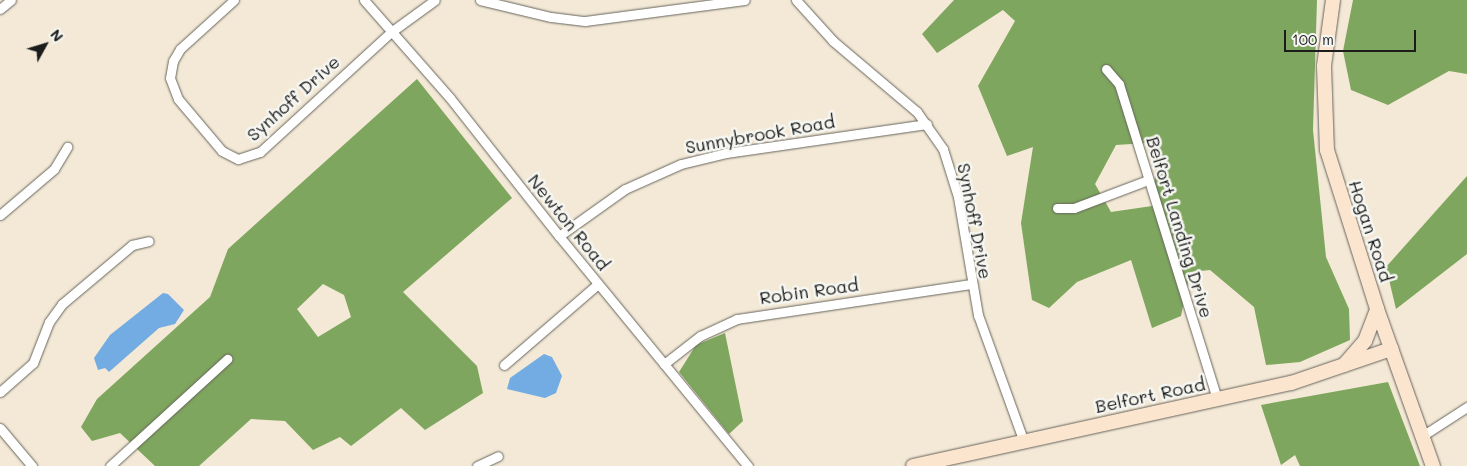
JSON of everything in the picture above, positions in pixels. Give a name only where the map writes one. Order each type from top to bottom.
[{"type":"street","points":[[0,9],[11,0]]},
{"type":"street","name":"Synhoff Drive","points":[[234,0],[180,49],[170,69],[172,87],[178,99],[222,151],[238,159],[248,158],[260,152],[391,32],[435,0]]},
{"type":"street","name":"Newton Road","points":[[364,0],[450,98],[559,236],[748,466]]},
{"type":"street","points":[[480,0],[551,17],[585,21],[745,0]]},
{"type":"street","name":"Synhoff Drive","points":[[796,0],[827,36],[898,94],[927,124],[943,149],[950,169],[978,315],[1024,442]]},
{"type":"street","name":"Hogan Road","points":[[1333,0],[1324,66],[1327,150],[1376,309],[1433,466]]},
{"type":"street","name":"Belfort Landing Drive","points":[[1106,69],[1119,84],[1217,399]]},
{"type":"street","name":"Sunnybrook Road","points":[[559,236],[625,189],[681,164],[726,153],[927,124]]},
{"type":"street","points":[[0,215],[54,169],[67,147]]},
{"type":"street","points":[[1057,208],[1074,208],[1148,180]]},
{"type":"street","points":[[0,392],[32,363],[58,308],[132,245],[149,241]]},
{"type":"street","points":[[504,365],[598,284]]},
{"type":"street","name":"Robin Road","points":[[664,364],[700,336],[737,319],[971,284]]},
{"type":"street","points":[[1342,367],[1365,341],[1376,309]]},
{"type":"street","name":"Belfort Road","points":[[913,466],[1291,383],[1391,349]]},
{"type":"street","points":[[110,466],[227,358]]},
{"type":"street","points":[[1422,436],[1467,407]]},
{"type":"street","points":[[0,428],[32,466]]},
{"type":"street","points":[[477,466],[498,456]]},
{"type":"green space","points":[[954,0],[1317,0],[1313,130],[1326,257],[1349,309],[1350,340],[1300,362],[1266,365],[1254,307],[1210,270],[1190,272],[1181,316],[1152,328],[1131,260],[1077,282],[1049,308],[1032,300],[1021,223],[1033,147],[1007,156],[978,86],[1015,21],[1003,10],[937,53],[922,34]],"holes":[[[1147,143],[1156,166],[1152,206],[1111,212],[1095,184],[1116,145]]]},
{"type":"green space","points":[[1353,0],[1467,0],[1467,74],[1449,71],[1388,105],[1351,90],[1343,51]]},
{"type":"green space","points":[[417,79],[512,198],[403,292],[477,366],[483,393],[425,430],[401,408],[351,446],[340,437],[313,450],[285,421],[251,419],[199,466],[155,466],[120,433],[92,441],[81,427],[97,399],[210,297],[228,249]],"holes":[[[323,284],[344,295],[351,317],[318,337],[297,309]]]},
{"type":"green space","points":[[1467,176],[1467,254],[1396,309],[1386,267]]},
{"type":"green space","points":[[725,333],[743,421],[729,434],[679,372],[696,345]]},
{"type":"green space","points":[[1388,382],[1420,466],[1300,466],[1295,455],[1281,465],[1261,405]]},
{"type":"water","points":[[163,293],[168,294],[184,310],[175,324],[159,328],[109,372],[105,368],[98,370],[94,358],[110,335]]},
{"type":"water","points":[[544,354],[552,357],[562,376],[556,393],[545,398],[507,389],[510,378]]}]
